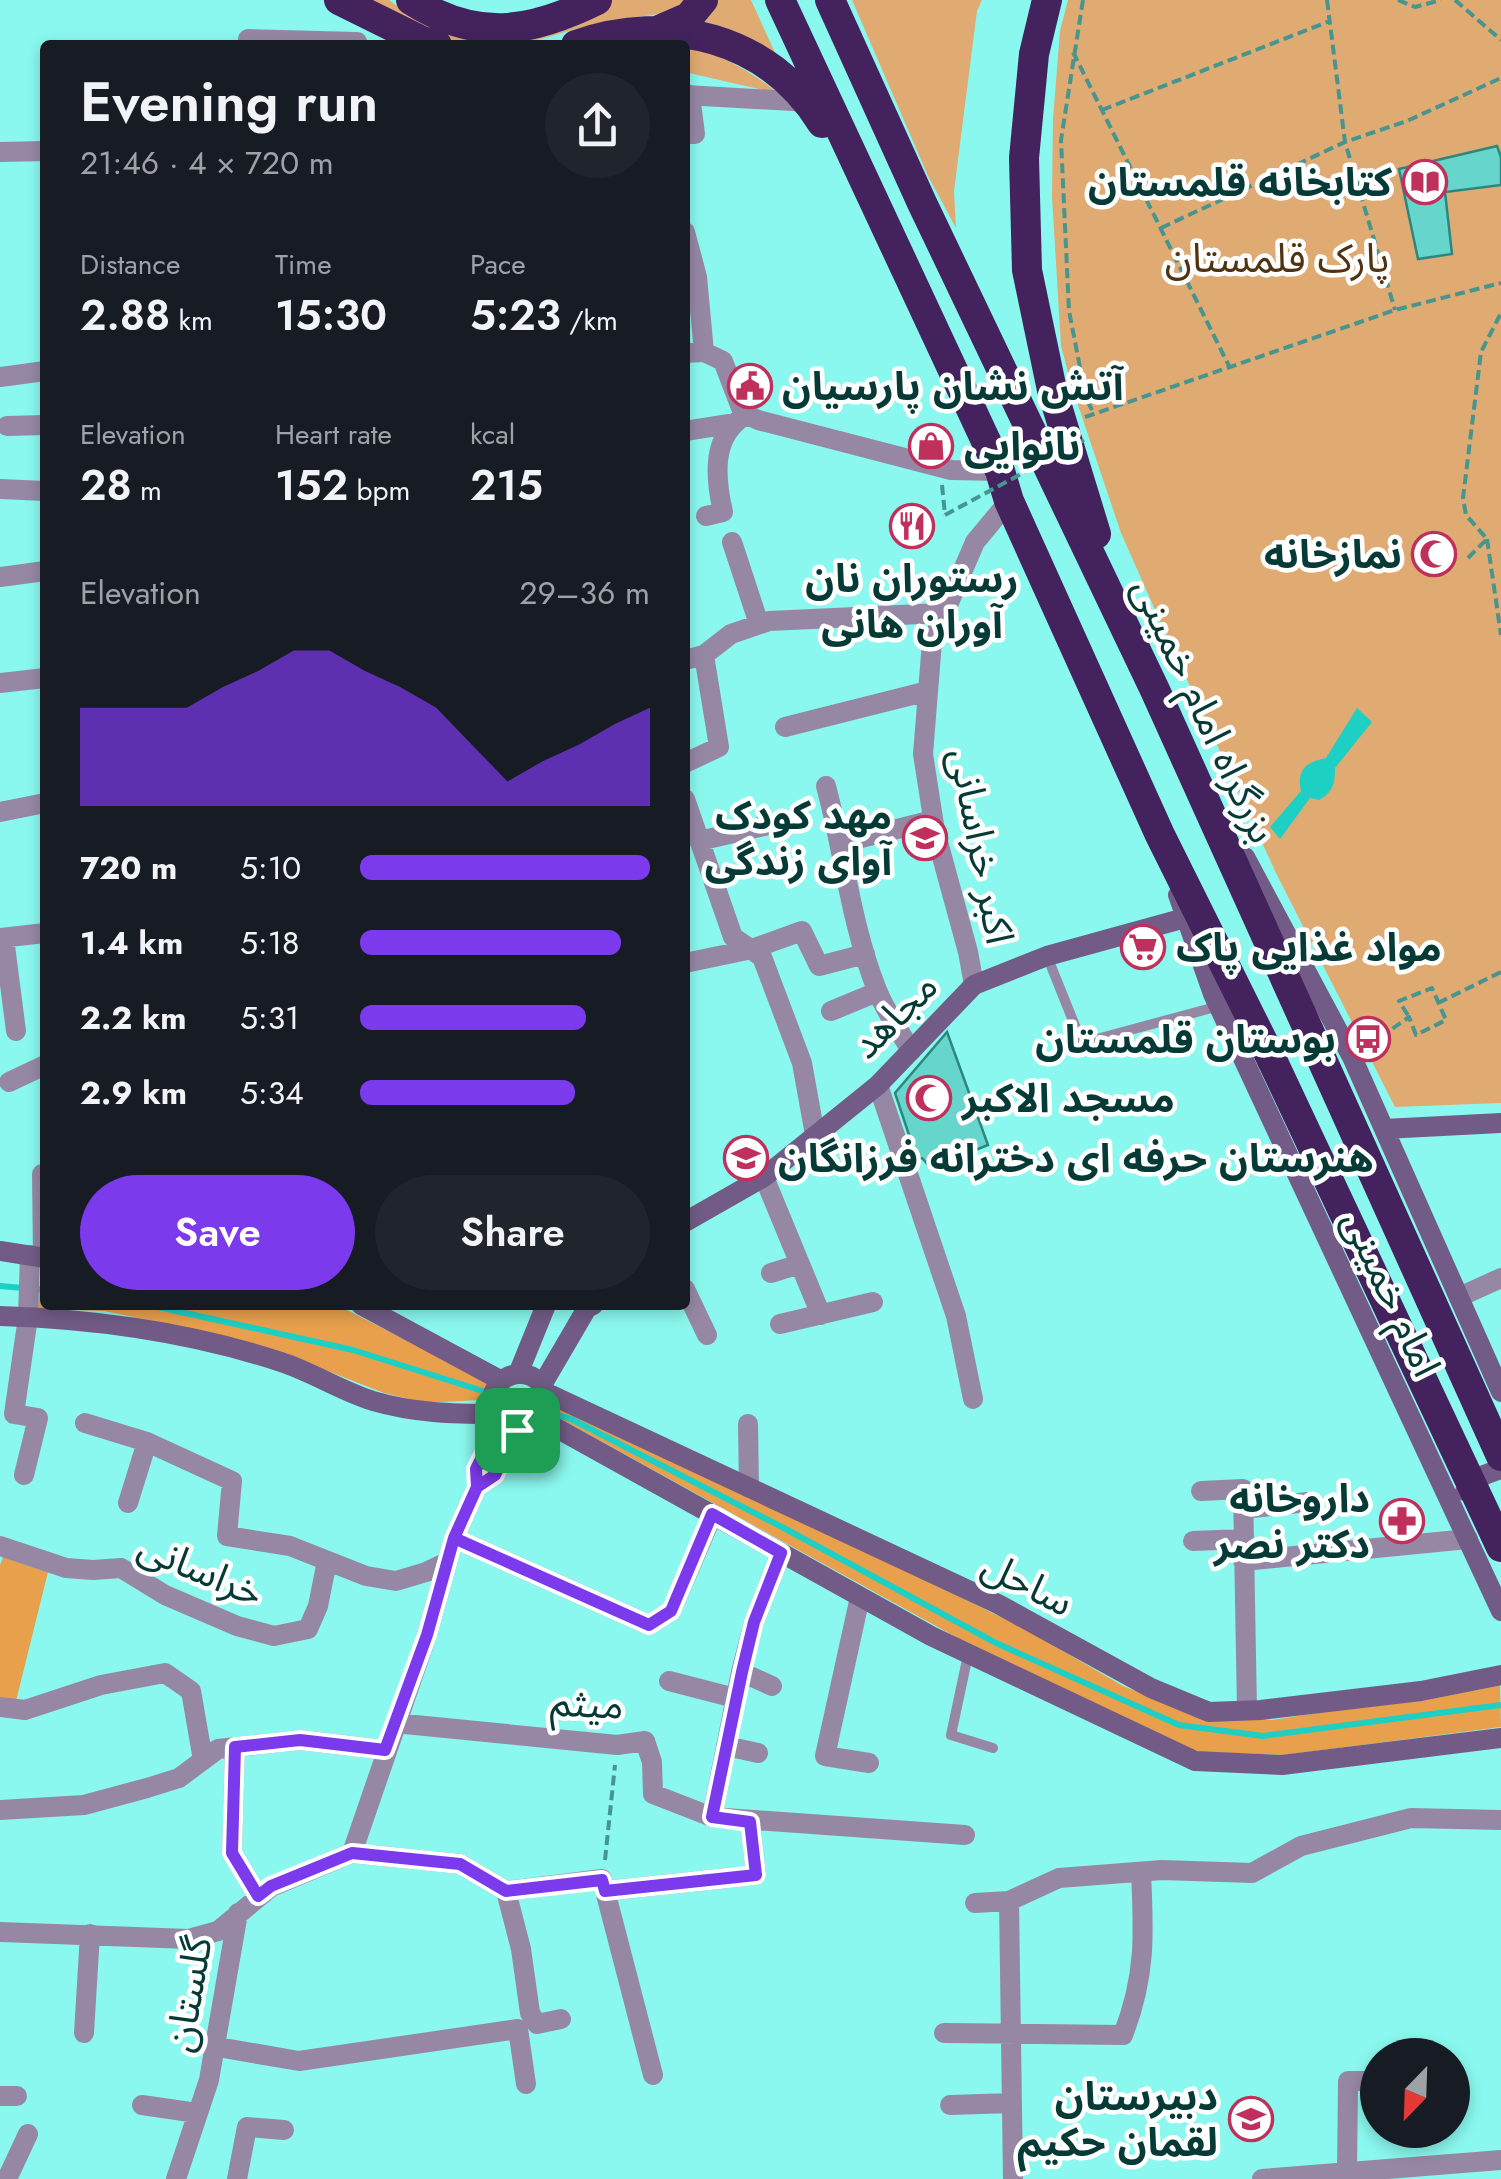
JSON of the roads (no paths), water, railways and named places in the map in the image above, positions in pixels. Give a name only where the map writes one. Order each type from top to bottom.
[{"type":"highway","points":[[339,0],[419,40]]},
{"type":"highway","points":[[412,0],[466,26],[514,30],[558,19],[597,0]]},
{"type":"highway","points":[[659,30],[689,17],[703,0]]},
{"type":"highway","points":[[780,0],[1000,472],[1009,501],[1160,835],[1272,1060],[1501,1547]]},
{"type":"highway","name":"بزرگراه امام خمینی","points":[[830,0],[1154,688],[1501,1457]]},
{"type":"highway","points":[[1047,0],[1034,54],[1024,158],[1027,270],[1052,390],[1120,619]]},
{"type":"highway","points":[[590,40],[606,34],[659,30],[706,36],[762,61],[804,93],[887,227]]},
{"type":"street","points":[[248,39],[284,40]]},
{"type":"street","points":[[690,95],[809,102]]},
{"type":"street","points":[[690,106],[695,134],[690,134]]},
{"type":"street","points":[[0,152],[40,151]]},
{"type":"street","points":[[690,252],[696,277],[694,352],[723,361],[735,396],[738,420],[722,443],[714,514]]},
{"type":"street","points":[[0,377],[40,372]]},
{"type":"street","points":[[690,430],[738,420],[950,470],[1000,472]]},
{"type":"street","points":[[7,426],[40,425]]},
{"type":"street","points":[[0,490],[40,490]]},
{"type":"street","name":"اکبر خراسانی","points":[[974,985],[933,820],[923,754],[932,642],[975,542],[1009,501]]},
{"type":"street","points":[[732,542],[759,624]]},
{"type":"street","points":[[0,577],[40,573]]},
{"type":"street","points":[[690,761],[719,747],[695,658],[732,634],[769,620],[942,613]]},
{"type":"street","points":[[0,684],[40,679]]},
{"type":"street","name":"امام خمینی","points":[[1154,688],[1352,1057],[1501,1392]]},
{"type":"street","points":[[785,728],[928,690]]},
{"type":"street","points":[[826,786],[877,992],[911,1051]]},
{"type":"street","points":[[0,812],[40,804]]},
{"type":"street","points":[[690,814],[733,936],[762,957],[802,1063],[816,1135]]},
{"type":"street","points":[[842,843],[933,820]]},
{"type":"street","points":[[699,841],[781,822]]},
{"type":"street","name":"امام خمینی","points":[[1160,835],[1184,918],[1218,1006],[1501,1610]]},
{"type":"street","name":"مجاهد","points":[[690,1219],[764,1177],[878,1084],[974,985],[1047,956],[1184,918]]},
{"type":"street","points":[[690,961],[752,949],[802,931],[819,966],[866,954]]},
{"type":"street","points":[[16,1031],[2,938],[40,934]]},
{"type":"street","points":[[831,1010],[877,992]]},
{"type":"street","points":[[9,1082],[40,1067]]},
{"type":"street","points":[[878,1084],[956,1316],[973,1399]]},
{"type":"street","points":[[1384,1129],[1501,1123]]},
{"type":"street","points":[[764,1177],[821,1315]]},
{"type":"street","points":[[24,1475],[38,1418],[14,1414],[40,1229]]},
{"type":"street","points":[[0,1251],[39,1257]]},
{"type":"street","points":[[771,1274],[800,1264]]},
{"type":"street","points":[[1459,1297],[1501,1278]]},
{"type":"street","points":[[690,1299],[707,1335]]},
{"type":"street","points":[[780,1324],[872,1302]]},
{"type":"street","points":[[504,1422],[493,1396],[510,1378],[544,1310]]},
{"type":"street","points":[[0,1316],[78,1318],[178,1334],[282,1362],[372,1400],[430,1414],[504,1422],[526,1430],[547,1412],[544,1388],[586,1310]]},
{"type":"street","name":"ساحل","points":[[390,1311],[510,1378],[535,1378],[544,1388],[998,1604],[1151,1688],[1209,1712],[1421,1691],[1501,1675]]},
{"type":"street","points":[[542,1420],[968,1654],[1195,1761],[1282,1766],[1501,1738]]},
{"type":"street","points":[[504,1422],[476,1469],[477,1487],[454,1538],[427,1635],[352,1853],[460,1864],[506,1891],[756,1875],[750,1822]]},
{"type":"street","points":[[85,1423],[147,1442],[232,1481],[227,1536],[290,1546],[366,1576],[396,1581],[447,1562]]},
{"type":"street","points":[[748,1424],[749,1488]]},
{"type":"street","points":[[128,1503],[147,1442]]},
{"type":"street","points":[[1433,1466],[1469,1472],[1501,1457]]},
{"type":"street","points":[[1454,1510],[1468,1488],[1484,1475],[1501,1469]]},
{"type":"street","points":[[1201,1491],[1243,1499],[1308,1502]]},
{"type":"street","points":[[1243,1499],[1247,1710]]},
{"type":"street","points":[[454,1538],[649,1625],[671,1611],[712,1514]]},
{"type":"street","points":[[1193,1541],[1243,1538]]},
{"type":"street","points":[[1243,1561],[1468,1539]]},
{"type":"street","name":"خراسانی","points":[[0,1546],[66,1568],[121,1568],[165,1596],[237,1626],[274,1636],[308,1629],[318,1606],[328,1561]]},
{"type":"street","points":[[712,1817],[754,1622],[781,1553]]},
{"type":"street","points":[[860,1597],[825,1756],[869,1763]]},
{"type":"street","points":[[742,1672],[772,1686]]},
{"type":"street","points":[[0,1707],[25,1710],[101,1686],[165,1673],[191,1691],[203,1760]]},
{"type":"street","points":[[669,1681],[735,1698]]},
{"type":"street","name":"میثم","points":[[395,1723],[617,1745],[644,1741],[652,1762],[653,1794],[712,1817],[966,1835]]},
{"type":"street","points":[[0,1810],[84,1805],[179,1778],[218,1749],[300,1740],[385,1750]]},
{"type":"street","points":[[726,1746],[758,1753]]},
{"type":"street","points":[[235,1747],[232,1853],[258,1896]]},
{"type":"street","points":[[975,1903],[1009,1901],[1058,1878],[1141,1872],[1252,1873],[1300,1846],[1410,1818],[1501,1820]]},
{"type":"street","name":"گلستان","points":[[181,2177],[209,2080],[238,1912],[271,1886],[352,1853]]},
{"type":"street","points":[[944,2033],[1123,2035],[1138,1995],[1144,1936],[1141,1872]]},
{"type":"street","points":[[604,1885],[653,2074]]},
{"type":"street","points":[[506,1891],[521,1949],[530,2012],[537,2024],[561,2019]]},
{"type":"street","points":[[1009,1901],[1013,2179]]},
{"type":"street","points":[[0,1932],[189,1939],[218,1931],[238,1912]]},
{"type":"street","points":[[84,2034],[90,1934]]},
{"type":"street","points":[[212,2046],[298,2061],[518,2029],[526,2084]]},
{"type":"street","points":[[1347,2172],[1348,2081],[1360,2081]]},
{"type":"street","points":[[950,2105],[1012,2103]]},
{"type":"street","points":[[142,2104],[197,2113]]},
{"type":"street","points":[[236,2179],[247,2126],[284,2130]]},
{"type":"street","points":[[7,2179],[28,2134]]},
{"type":"street","points":[[1262,2179],[1347,2172],[1382,2174],[1501,2160]]},
{"type":"lane","points":[[1047,956],[1082,1044],[1218,1006]]},
{"type":"lane","points":[[968,1654],[951,1734],[993,1748]]},
{"type":"waterway","points":[[0,1286],[40,1290]]},
{"type":"waterway","points":[[172,1310],[353,1350],[571,1419],[996,1643],[1179,1725],[1263,1736],[1501,1705]]},
{"type":"place","name":"کتابخانه قلمستان","points":[[1425,182]]},
{"type":"place","name":"آتش نشان پارسیان","points":[[750,386]]},
{"type":"place","name":"نانوایی","points":[[931,446]]},
{"type":"place","name":"رستوران نان آوران هانی","points":[[912,526]]},
{"type":"place","name":"نمازخانه","points":[[1434,554]]},
{"type":"place","name":"مهد کودک آوای زندگی","points":[[925,838]]},
{"type":"place","name":"مواد غذایی پاک","points":[[1143,947]]},
{"type":"place","name":"بوستان قلمستان","points":[[1368,1039]]},
{"type":"place","name":"مسجد الاکبر","points":[[929,1098]]},
{"type":"place","name":"هنرستان حرفه ای دخترانه فرزانگان","points":[[746,1158]]},
{"type":"place","name":"داروخانه دکتر نصر","points":[[1402,1521]]},
{"type":"place","name":"دبیرستان لقمان حکیم","points":[[1251,2119]]},
{"type":"park label","name":"پارک قلمستان","points":[[1277,258]]}]
